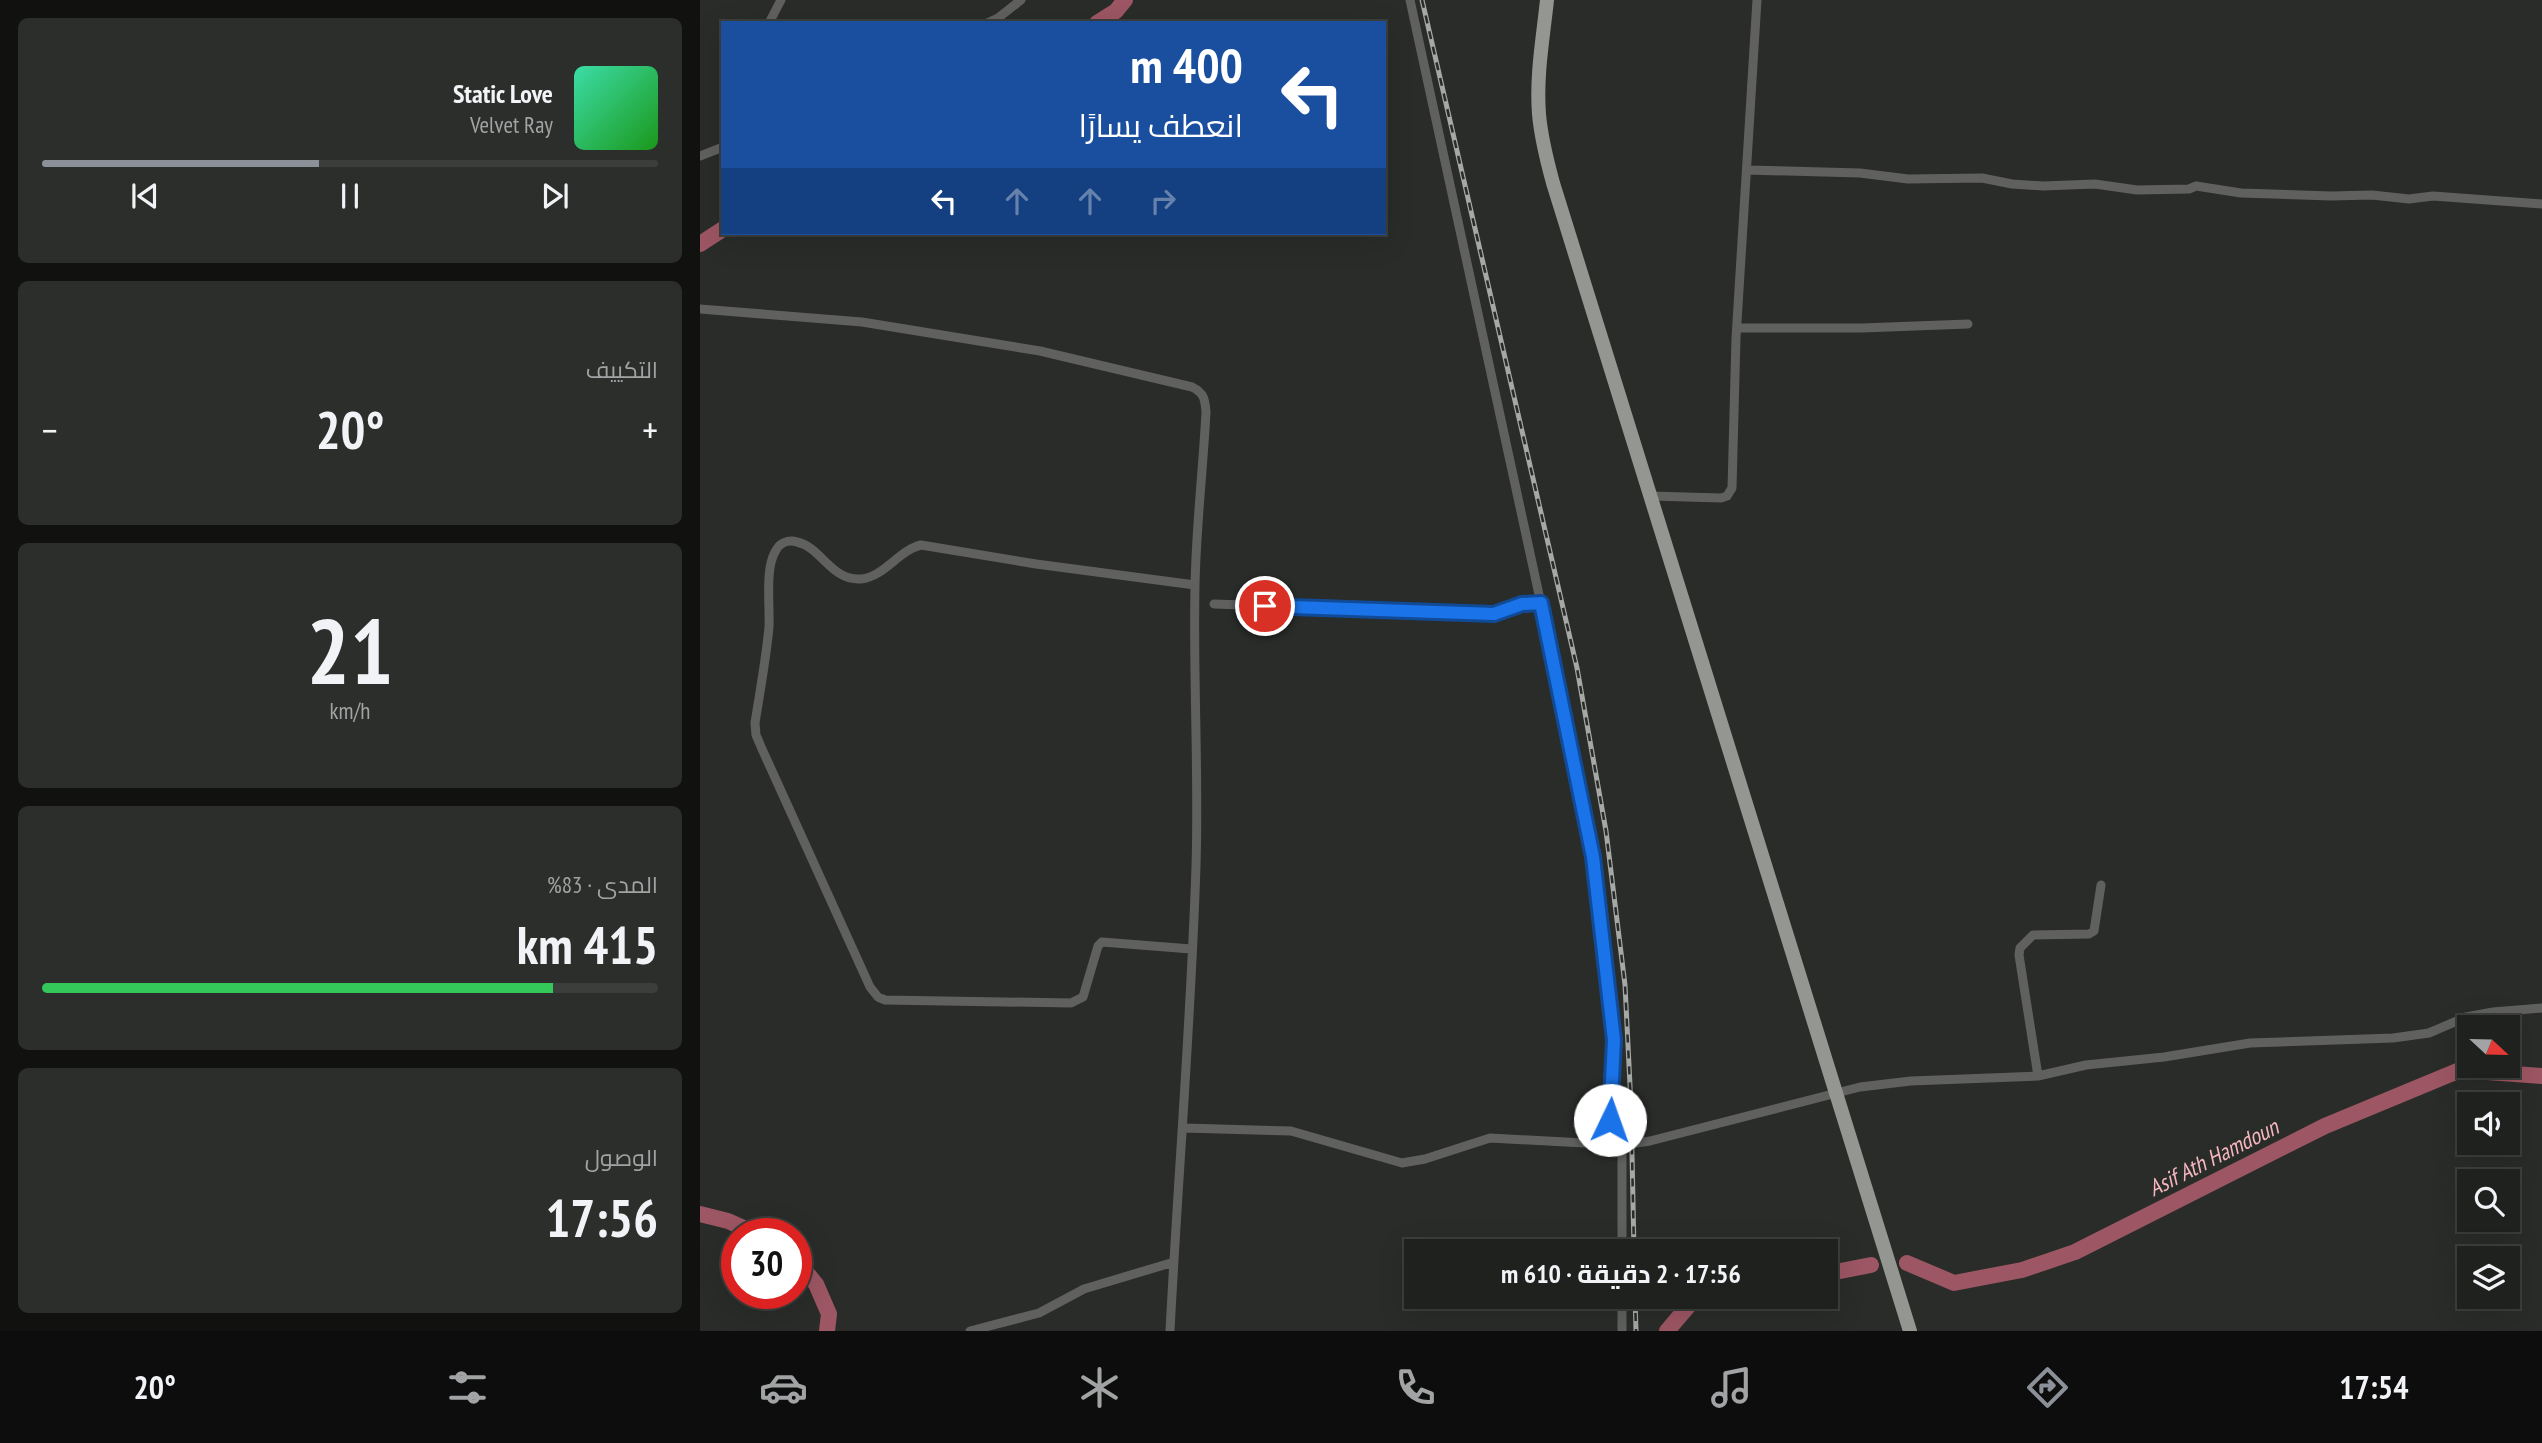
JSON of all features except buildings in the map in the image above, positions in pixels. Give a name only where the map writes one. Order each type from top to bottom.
[{"type":"main road","points":[[1548,0],[1540,67],[1539,114],[1544,148],[1566,227],[1910,1331]]},
{"type":"street","points":[[770,21],[781,0]]},
{"type":"street","points":[[991,21],[1021,0]]},
{"type":"street","points":[[1410,0],[1577,770],[1595,870],[1614,1040],[1609,1144]]},
{"type":"street","points":[[1650,496],[1721,498],[1727,496],[1732,488],[1737,328],[1757,0]]},
{"type":"street","points":[[700,156],[721,148]]},
{"type":"street","points":[[1747,170],[1860,173],[1908,179],[1982,178],[2043,186],[2095,184],[2137,190],[2189,189],[2196,186],[2241,193],[2331,197],[2372,195],[2409,199],[2433,196],[2542,204]]},
{"type":"street","points":[[700,309],[862,322],[1040,351],[1200,391],[1205,397],[1195,585],[1198,791],[1190,1037],[1170,1331]]},
{"type":"street","points":[[1737,328],[1862,328],[1968,324]]},
{"type":"street","points":[[1191,949],[1102,942],[1098,946],[1083,997],[1071,1003],[885,1000],[878,997],[870,987],[762,749],[756,735],[755,723],[769,628],[771,559],[780,544],[789,541],[802,543],[837,573],[849,578],[872,576],[912,547],[921,545],[1036,564],[1195,585]]},
{"type":"street","points":[[1214,604],[1494,614],[1522,604],[1541,603]]},
{"type":"street","points":[[2038,1076],[2020,948],[2033,935],[2089,934],[2094,931],[2101,885]]},
{"type":"street","points":[[1184,1128],[1291,1131],[1402,1163],[1425,1159],[1490,1138],[1622,1145],[1650,1141],[1860,1087],[1911,1081],[2038,1076],[2086,1065],[2164,1057],[2250,1043],[2379,1039],[2429,1033],[2466,1017],[2542,1008]]},
{"type":"street","points":[[1622,1145],[1622,1239]]},
{"type":"street","points":[[970,1331],[1040,1313],[1084,1289],[1174,1262]]},
{"type":"street","points":[[1620,1331],[1621,1309]]},
{"type":"waterway","points":[[1100,21],[1116,11],[1125,0]]},
{"type":"waterway","points":[[700,244],[721,230]]},
{"type":"waterway","name":"Asif Ath Hamdoun","points":[[1907,1263],[1954,1283],[2022,1270],[2075,1252],[2325,1126],[2460,1070],[2542,1076]]},
{"type":"waterway","name":"Asif Ath Hamdoun","points":[[700,1214],[721,1219]]},
{"type":"waterway","name":"Asif Ath Hamdoun","points":[[1838,1271],[1871,1265]]},
{"type":"waterway","name":"Asif Ath Hamdoun","points":[[812,1279],[829,1314],[827,1331]]},
{"type":"waterway","name":"Asif Ath Hamdoun","points":[[1667,1331],[1686,1309]]},
{"type":"railway","points":[[1422,0],[1577,668],[1606,831],[1625,985],[1634,1239]]},
{"type":"railway","points":[[1635,1309],[1636,1331]]},
{"type":"route","points":[[1265,606],[1494,614],[1522,604],[1541,603],[1593,857],[1612,1008],[1614,1040],[1610,1120]]}]
